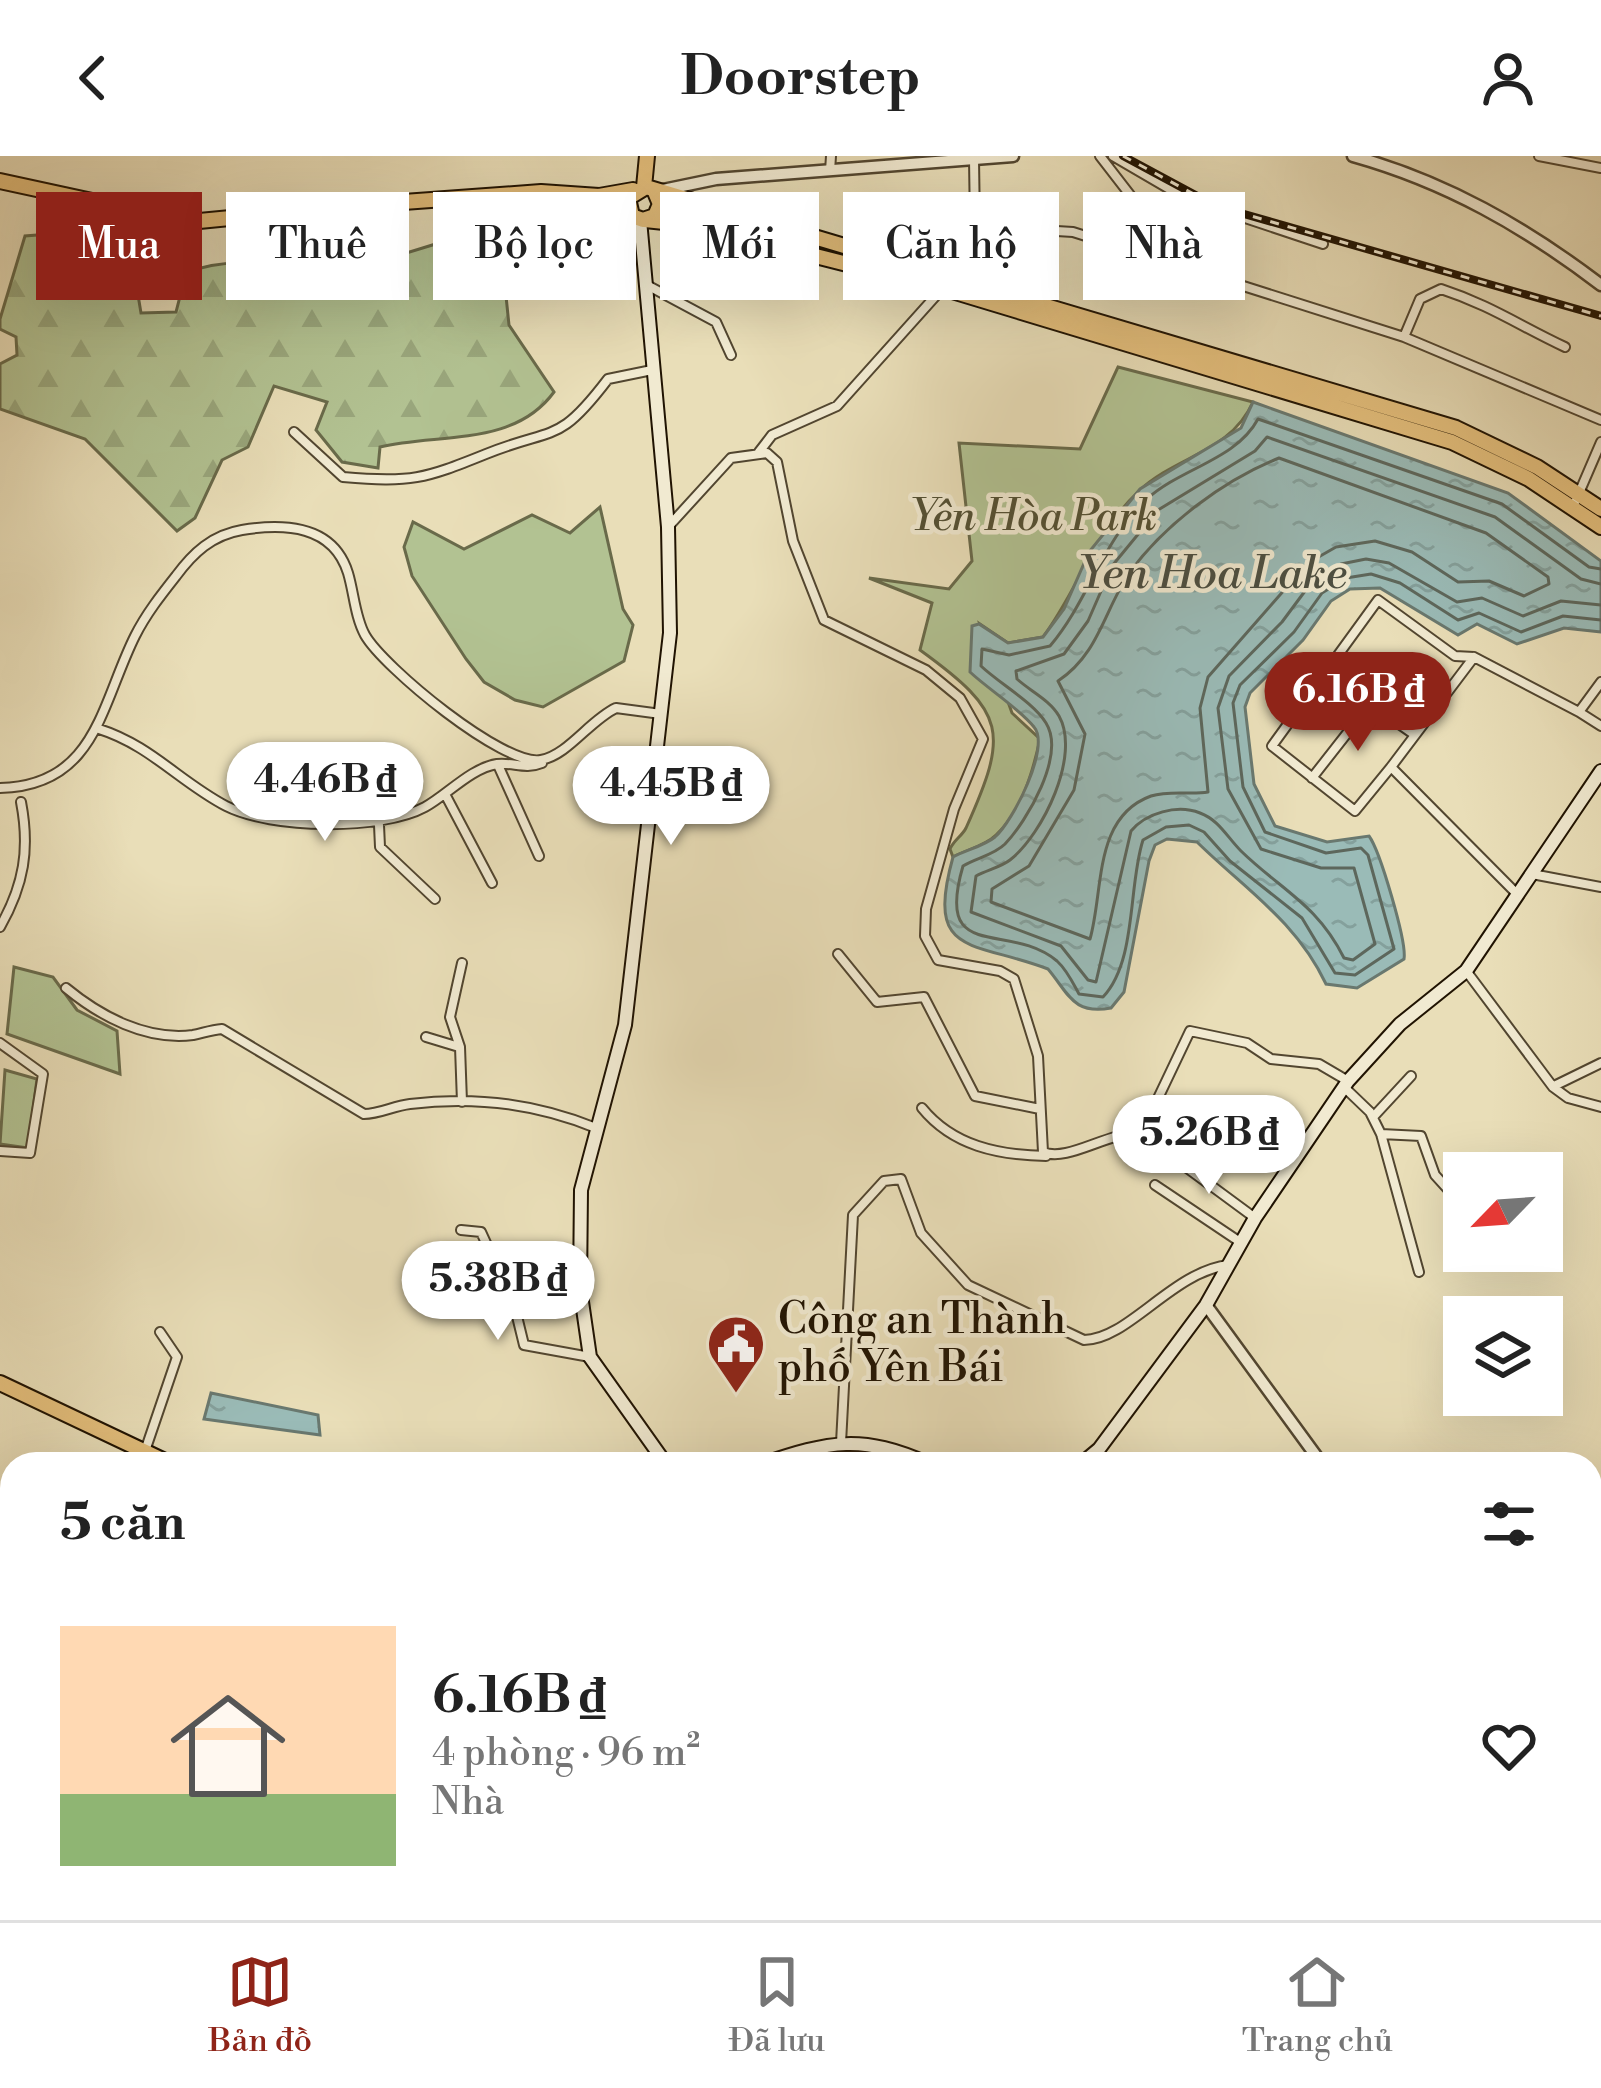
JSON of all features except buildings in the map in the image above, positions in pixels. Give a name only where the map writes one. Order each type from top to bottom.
[{"type":"main road","points":[[639,219],[659,209],[645,189],[647,156]]},
{"type":"main road","points":[[0,181],[189,222],[433,201]]},
{"type":"main road","points":[[645,189],[627,200],[639,219],[668,527],[670,633],[625,1025],[596,1128],[579,1228],[583,1329],[590,1357],[657,1452]]},
{"type":"main road","points":[[625,192],[645,189],[843,246]]},
{"type":"main road","points":[[636,217],[693,225],[843,263]]},
{"type":"main road","points":[[982,300],[1452,442],[1601,509]]},
{"type":"main road","points":[[1026,300],[1456,428],[1577,501],[1601,526]]},
{"type":"main road","points":[[1095,1452],[1206,1305],[1255,1218],[1346,1084],[1400,1024],[1466,971],[1601,771]]},
{"type":"main road","points":[[0,1383],[143,1452]]},
{"type":"main road","points":[[807,1452],[870,1442],[897,1452]]},
{"type":"street","points":[[830,171],[831,156]]},
{"type":"street","points":[[645,189],[1013,156]]},
{"type":"street","points":[[1100,156],[1128,192]]},
{"type":"street","points":[[1114,156],[1185,198],[1323,244]]},
{"type":"street","points":[[1353,156],[1454,192],[1531,233],[1601,285]]},
{"type":"street","points":[[1539,156],[1601,169]]},
{"type":"street","points":[[974,159],[974,192]]},
{"type":"street","points":[[644,284],[716,322],[731,355]]},
{"type":"street","points":[[1245,287],[1404,337],[1601,420]]},
{"type":"street","points":[[1404,337],[1424,294],[1441,289],[1500,309],[1522,327],[1565,346]]},
{"type":"street","points":[[668,527],[731,458],[758,452],[772,435],[838,406],[931,300]]},
{"type":"street","points":[[294,432],[343,477],[429,479],[564,429],[588,409],[608,379],[652,370]]},
{"type":"street","points":[[1577,501],[1601,442]]},
{"type":"street","points":[[758,452],[777,462],[793,541],[824,620],[926,670],[960,698],[977,722],[981,749],[946,833],[925,936],[938,960],[1014,979],[1038,1056],[1041,1148],[1047,1156]]},
{"type":"street","points":[[0,788],[28,785],[58,772],[100,729],[135,635],[191,556],[232,532],[304,529],[329,541],[343,559],[362,628],[379,653],[469,730],[528,759],[545,759]]},
{"type":"street","points":[[1474,657],[1355,811],[1272,746],[1378,601],[1455,656],[1474,657],[1601,726]]},
{"type":"street","points":[[1326,673],[1415,735]]},
{"type":"street","points":[[1579,712],[1601,682]]},
{"type":"street","points":[[1312,778],[1370,704]]},
{"type":"street","points":[[100,729],[142,745],[239,811],[379,825],[498,764],[526,767],[545,759],[609,711],[624,708],[662,714]]},
{"type":"street","points":[[498,764],[539,856]]},
{"type":"street","points":[[1391,767],[1516,893]]},
{"type":"street","points":[[445,794],[492,883]]},
{"type":"street","points":[[0,927],[24,872],[27,837],[20,802]]},
{"type":"street","points":[[379,825],[380,847],[435,899]]},
{"type":"street","points":[[1532,874],[1601,887]]},
{"type":"street","points":[[838,954],[877,1002],[924,998],[975,1096],[1040,1108]]},
{"type":"street","points":[[462,963],[450,1016],[460,1047],[462,1102]]},
{"type":"street","points":[[1466,971],[1553,1087],[1568,1098],[1601,1106]]},
{"type":"street","points":[[66,988],[93,1011],[134,1028],[191,1035],[222,1029],[364,1114],[406,1104],[462,1102],[536,1108],[596,1128]]},
{"type":"street","points":[[1141,1134],[1190,1031],[1247,1043],[1271,1059],[1318,1064],[1346,1084],[1373,1116],[1419,1273]]},
{"type":"street","points":[[426,1037],[460,1047]]},
{"type":"street","points":[[0,1043],[44,1074],[30,1153],[0,1151]]},
{"type":"street","points":[[1553,1087],[1601,1063]]},
{"type":"street","points":[[1373,1116],[1411,1076]]},
{"type":"street","points":[[922,1108],[946,1133],[972,1144],[1047,1156],[1123,1133],[1141,1134],[1255,1218]]},
{"type":"street","points":[[1381,1134],[1421,1136],[1443,1184]]},
{"type":"street","points":[[841,1443],[852,1318],[853,1215],[884,1180],[901,1179],[921,1233],[968,1285],[1078,1339],[1105,1336],[1191,1276],[1230,1265]]},
{"type":"street","points":[[1155,1185],[1241,1243]]},
{"type":"street","points":[[460,1230],[481,1232],[511,1295],[524,1345],[590,1357]]},
{"type":"street","points":[[1206,1305],[1313,1452]]},
{"type":"street","points":[[145,1452],[177,1358],[160,1332]]},
{"type":"green space","points":[[36,235],[36,300],[139,300],[141,313],[176,312],[179,300],[202,300],[202,268],[226,263],[226,300],[409,300],[409,252],[433,245],[433,300],[506,300],[509,325],[554,392],[537,410],[497,430],[380,447],[378,468],[342,462],[316,430],[327,402],[274,386],[248,447],[222,460],[195,518],[177,531],[85,439],[0,409],[0,364],[17,355],[16,337],[0,329],[0,319],[25,236]]},
{"type":"green space","name":"Yên Hòa Park","points":[[1118,367],[1253,402],[1231,432],[1154,479],[1123,507],[1043,637],[1008,643],[980,624],[1012,713],[1040,739],[1025,790],[1005,825],[986,842],[953,857],[950,849],[966,828],[989,769],[992,727],[970,691],[920,650],[932,603],[869,578],[949,589],[972,561],[959,443],[1080,449]]},
{"type":"green space","points":[[600,507],[623,609],[633,625],[624,661],[543,707],[515,700],[484,682],[412,576],[404,547],[413,522],[464,549],[532,515],[570,533]]},
{"type":"green space","points":[[14,967],[53,977],[77,1010],[117,1031],[120,1074],[7,1034]]},
{"type":"green space","points":[[5,1070],[37,1079],[28,1148],[0,1144]]},
{"type":"water","name":"Yen Hoa Lake","points":[[1253,402],[1508,493],[1601,561],[1601,632],[1564,628],[1517,644],[1477,624],[1458,635],[1380,588],[1350,589],[1331,601],[1303,640],[1250,693],[1245,707],[1254,784],[1275,826],[1327,842],[1369,836],[1392,897],[1404,959],[1357,988],[1326,984],[1300,942],[1251,891],[1197,842],[1167,839],[1155,845],[1149,861],[1124,992],[1111,1008],[1088,1008],[1073,1000],[1048,969],[961,940],[945,913],[953,857],[991,840],[1003,828],[1028,784],[1038,750],[1034,727],[970,672],[972,626],[979,624],[1008,643],[1043,637],[1064,609],[1089,552],[1140,489],[1241,428]]},
{"type":"water","points":[[211,1393],[318,1415],[320,1435],[204,1419]]},
{"type":"railway","points":[[1123,156],[1216,206],[1601,316]]},
{"type":"place","name":"Công an Thành phố Yên Bái","points":[[736,1395]]}]
